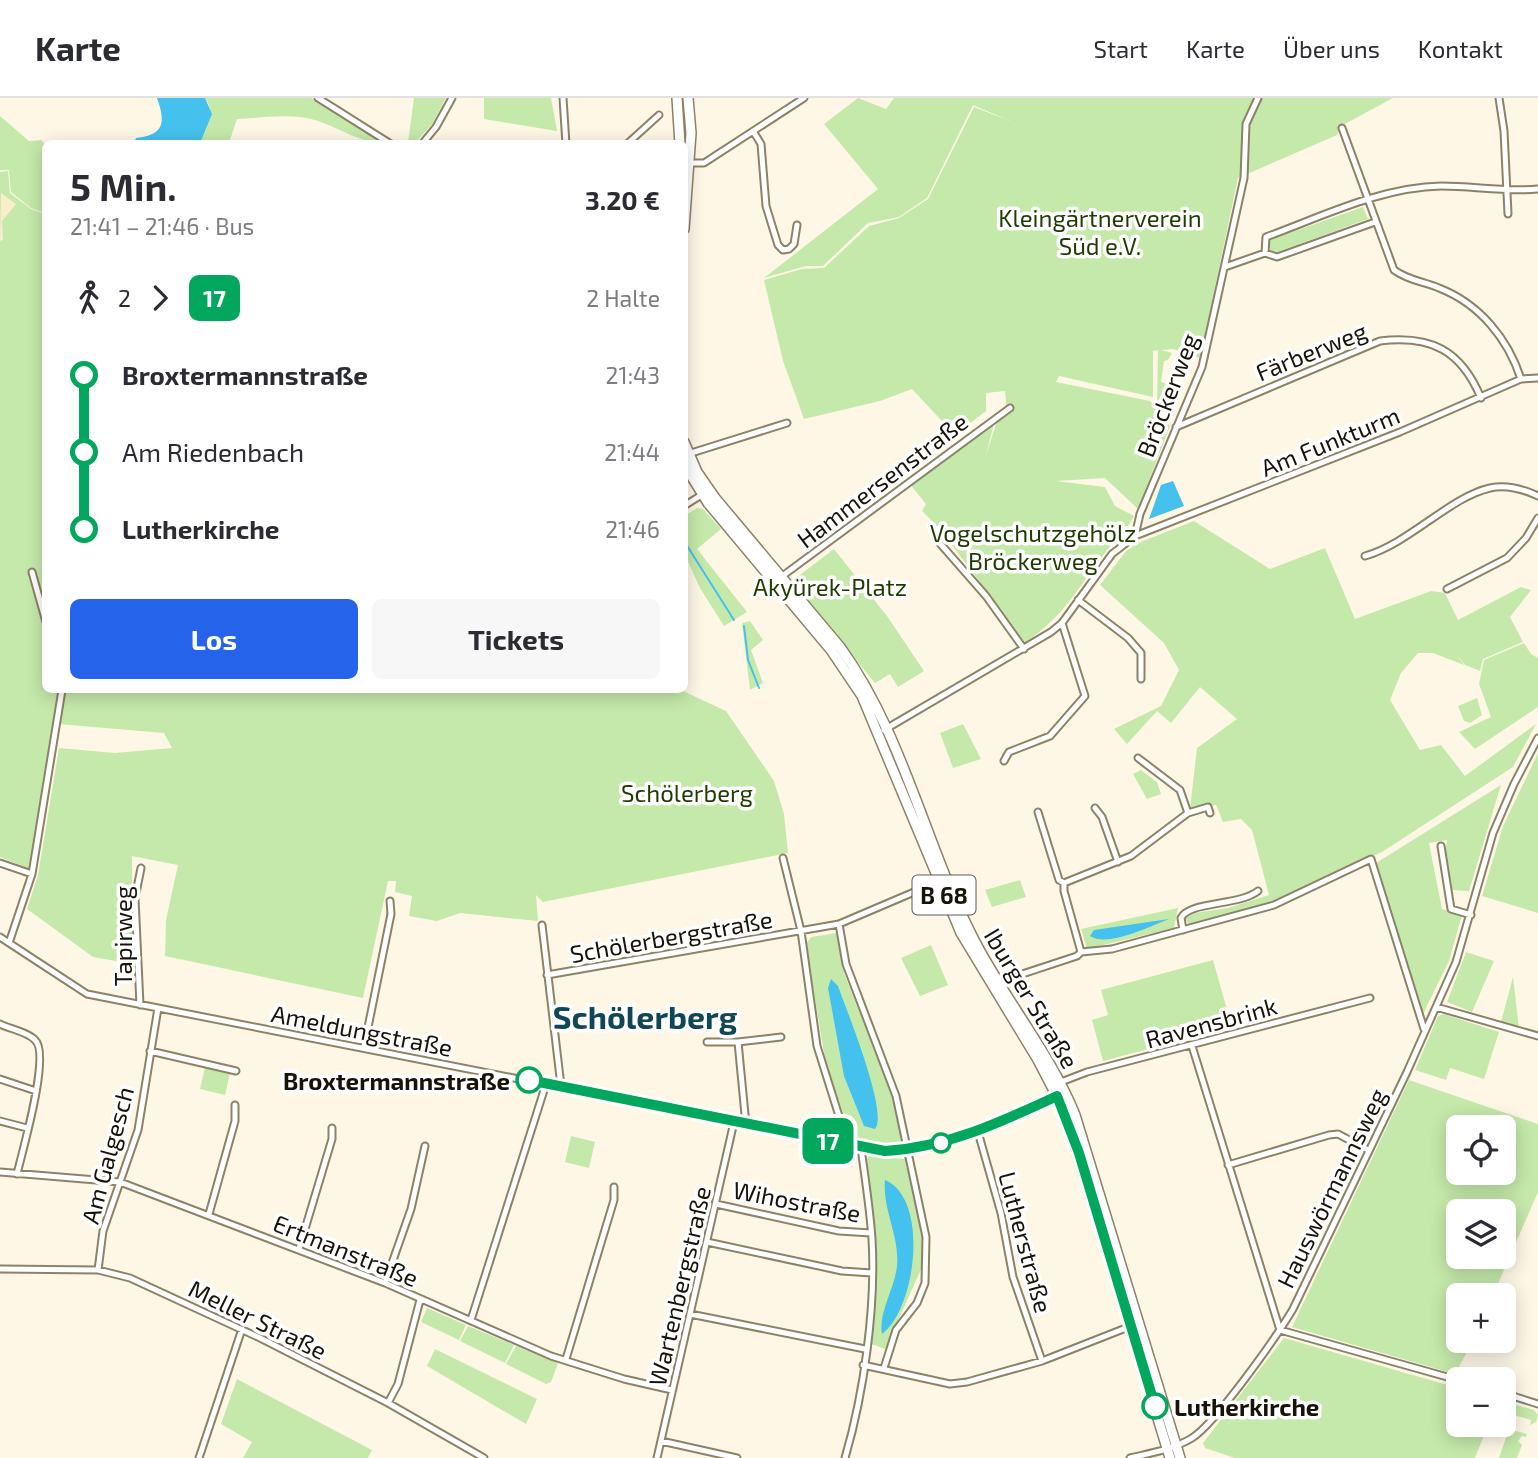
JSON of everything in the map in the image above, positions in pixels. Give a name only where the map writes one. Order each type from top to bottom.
[{"type":"main road","points":[[677,98],[680,140]]},
{"type":"main road","points":[[688,98],[691,132],[688,176]]},
{"type":"main road","name":"Iburger Straße","points":[[688,454],[706,493]]},
{"type":"main road","name":"Iburger Straße","points":[[688,469],[854,666],[884,730],[961,933],[1057,1096],[1073,1135],[1171,1451],[1180,1458]]},
{"type":"main road","name":"Iburger Straße","points":[[943,881],[972,938],[1060,1082],[1086,1149],[1171,1451]]},
{"type":"street","points":[[318,98],[385,140]]},
{"type":"street","points":[[425,140],[452,98]]},
{"type":"street","points":[[563,98],[566,140]]},
{"type":"street","points":[[689,163],[704,163],[804,98]]},
{"type":"street","name":"Bröckerweg","points":[[1135,536],[1135,527],[1202,367],[1244,178],[1247,124],[1258,98]]},
{"type":"street","points":[[1499,98],[1504,131],[1508,214]]},
{"type":"street","points":[[631,140],[659,115]]},
{"type":"street","points":[[1342,128],[1394,270],[1406,279],[1439,288],[1474,308],[1497,331],[1514,358],[1521,379]]},
{"type":"street","points":[[753,131],[763,153],[766,206],[778,245],[783,250],[794,244],[797,225]]},
{"type":"street","points":[[1265,253],[1266,237],[1368,199],[1441,186],[1505,192],[1538,189]]},
{"type":"street","points":[[1225,267],[1265,253],[1277,257],[1375,222]]},
{"type":"street","name":"Färberweg","points":[[1176,427],[1380,341],[1406,338],[1434,344],[1455,358],[1472,376],[1481,398]]},
{"type":"street","name":"Am Funkturm","points":[[1135,536],[1481,398],[1521,379],[1538,379]]},
{"type":"street","name":"Hammersenstraße","points":[[778,579],[904,483],[1010,408]]},
{"type":"street","points":[[688,454],[787,423]]},
{"type":"street","points":[[1365,556],[1422,528],[1455,505],[1490,488],[1520,488],[1538,496]]},
{"type":"street","points":[[688,504],[706,493]]},
{"type":"street","points":[[1447,589],[1507,558],[1526,538],[1538,518]]},
{"type":"street","points":[[884,730],[1024,649],[1062,623],[1112,554],[1135,536]]},
{"type":"street","points":[[937,540],[986,596],[1024,649]]},
{"type":"street","points":[[32,572],[42,608]]},
{"type":"street","points":[[1078,600],[1128,638],[1140,653],[1141,679]]},
{"type":"street","points":[[1004,761],[1009,752],[1049,736],[1085,696],[1062,623]]},
{"type":"street","points":[[9,943],[32,874],[62,693]]},
{"type":"street","name":"Hauswörmannsweg","points":[[1130,1458],[1171,1451],[1191,1439],[1206,1426],[1280,1330],[1407,1072],[1456,962],[1493,833],[1538,738]]},
{"type":"street","points":[[1138,758],[1180,790],[1188,813]]},
{"type":"street","points":[[1064,883],[1118,862],[1188,813],[1208,807],[1210,813]]},
{"type":"street","points":[[1095,808],[1102,817],[1118,862]]},
{"type":"street","points":[[1038,812],[1059,880],[1064,883]]},
{"type":"street","points":[[1441,846],[1451,909],[1471,915]]},
{"type":"street","name":"Schölerbergstraße","points":[[783,858],[801,931]]},
{"type":"street","points":[[998,982],[1081,952],[1096,953],[1274,905],[1371,859],[1425,1030]]},
{"type":"street","points":[[0,863],[32,874]]},
{"type":"street","name":"Tapirweg","points":[[139,1005],[135,898],[141,868]]},
{"type":"street","name":"Schölerbergstraße","points":[[547,975],[839,925],[943,881]]},
{"type":"street","points":[[1064,883],[1081,952]]},
{"type":"street","points":[[1183,929],[1181,918],[1191,908],[1245,900],[1258,891]]},
{"type":"street","points":[[364,1047],[391,914],[390,901]]},
{"type":"street","name":"Schölerbergstraße","points":[[542,925],[561,1087]]},
{"type":"street","points":[[839,925],[846,964],[887,1069],[908,1150],[926,1237],[926,1272],[917,1303],[896,1330],[884,1368]]},
{"type":"street","points":[[801,931],[817,1046],[844,1132],[844,1145]]},
{"type":"street","name":"Ameldungstraße","points":[[0,937],[77,989],[139,1005],[364,1047],[861,1148],[908,1150],[978,1132],[1057,1096]]},
{"type":"street","name":"Ravensbrink","points":[[1060,1082],[1087,1072],[1370,998]]},
{"type":"street","points":[[1436,1007],[1538,1036]]},
{"type":"street","name":"Am Galgesch","points":[[98,1270],[103,1231],[138,1130],[158,1009]]},
{"type":"street","points":[[0,1024],[35,1039],[39,1046],[40,1065],[36,1091],[17,1174]]},
{"type":"street","points":[[708,1042],[781,1037]]},
{"type":"street","points":[[738,1042],[746,1125]]},
{"type":"street","points":[[1192,1046],[1280,1330],[1446,1377]]},
{"type":"street","points":[[150,1051],[236,1071]]},
{"type":"street","points":[[0,1079],[36,1091]]},
{"type":"street","points":[[1057,1096],[1060,1082]]},
{"type":"street","points":[[471,1320],[546,1084]]},
{"type":"street","points":[[209,1214],[235,1121],[235,1105]]},
{"type":"street","points":[[0,1121],[27,1128]]},
{"type":"street","name":"Wartenbergstraße","points":[[657,1458],[734,1122]]},
{"type":"street","points":[[299,1249],[332,1139],[332,1128]]},
{"type":"street","name":"Lutherstraße","points":[[978,1132],[1000,1213],[1013,1277],[1042,1361]]},
{"type":"street","points":[[1228,1165],[1328,1135],[1338,1134],[1368,1150]]},
{"type":"street","points":[[385,1283],[411,1209],[425,1157],[425,1146]]},
{"type":"street","points":[[845,1458],[863,1365],[872,1272],[871,1233],[861,1148]]},
{"type":"street","name":"Ertmanstraße","points":[[0,1172],[120,1182],[385,1283],[551,1356],[624,1379],[672,1390]]},
{"type":"street","points":[[566,1359],[614,1200],[614,1187]]},
{"type":"street","name":"Wihostraße","points":[[716,1204],[839,1231],[871,1233]]},
{"type":"street","points":[[707,1242],[842,1271],[872,1272]]},
{"type":"street","name":"Meller Straße","points":[[0,1269],[98,1270],[130,1278],[242,1329],[388,1403],[484,1458]]},
{"type":"street","points":[[388,1403],[398,1384],[420,1300]]},
{"type":"street","points":[[690,1314],[865,1349]]},
{"type":"street","points":[[863,1365],[950,1384],[967,1382],[1042,1361],[1131,1326]]},
{"type":"street","points":[[199,1458],[242,1329]]},
{"type":"street","points":[[1516,1397],[1538,1404]]},
{"type":"street","points":[[661,1441],[737,1458]]},
{"type":"green space","points":[[205,98],[311,98],[378,140],[357,138],[315,120],[286,116],[237,119],[230,140],[201,140],[210,116],[209,104]]},
{"type":"green space","points":[[414,98],[446,98],[432,124],[418,140],[408,140]]},
{"type":"green space","points":[[484,98],[551,98],[557,131],[484,119]]},
{"type":"green space","name":"Kleingärtnerverein Süd e.V.","points":[[858,98],[886,109],[894,98],[1393,98],[1343,125],[1337,135],[1238,178],[1200,358],[1173,349],[1161,350],[1172,353],[1168,360],[1164,361],[1161,382],[1175,387],[1166,409],[1170,417],[1157,401],[1158,350],[1153,351],[1153,397],[1059,376],[1056,382],[1150,401],[1170,426],[1138,509],[1105,478],[1056,481],[1105,487],[1115,506],[1134,516],[1059,613],[1025,642],[939,528],[922,511],[926,504],[909,483],[995,420],[986,455],[998,418],[1007,412],[1005,391],[986,393],[986,411],[955,435],[912,389],[880,401],[804,419],[783,361],[764,280],[802,269],[824,268],[869,226],[899,218],[928,199],[974,107],[1010,121],[973,105],[927,198],[899,217],[868,223],[823,266],[806,266],[764,278],[878,189],[824,124]]},
{"type":"green space","points":[[0,116],[29,141],[42,141],[42,212],[31,208],[11,192],[9,170],[0,170]]},
{"type":"green space","points":[[8,171],[10,193],[31,209],[42,213],[42,693],[687,693],[726,711],[774,781],[784,814],[788,853],[543,902],[536,895],[538,921],[460,913],[437,921],[409,916],[412,896],[395,892],[396,881],[388,881],[363,998],[165,956],[166,920],[178,865],[132,856],[133,964],[93,957],[27,909],[38,875],[59,748],[115,753],[172,748],[164,733],[58,724],[33,870],[0,857],[0,172]]},
{"type":"green space","points":[[1363,207],[1368,219],[1277,252],[1270,250],[1270,240]]},
{"type":"green space","points":[[697,508],[703,509],[721,529],[697,549],[747,612],[724,626],[700,588],[688,562],[688,514]]},
{"type":"green space","points":[[1194,521],[1270,569],[1325,548],[1355,619],[1431,591],[1445,593],[1458,620],[1521,587],[1531,590],[1510,617],[1523,642],[1483,659],[1480,671],[1465,665],[1456,654],[1464,665],[1433,653],[1418,653],[1401,673],[1390,700],[1420,750],[1441,745],[1465,776],[1536,724],[1513,767],[1382,852],[1273,903],[1189,925],[1184,917],[1187,914],[1228,908],[1269,895],[1252,830],[1241,819],[1223,822],[1216,805],[1190,809],[1197,748],[1237,719],[1200,687],[1171,723],[1157,711],[1127,744],[1114,729],[1161,706],[1179,670],[1164,643],[1100,585],[1126,551],[1138,543]]},
{"type":"green space","name":"Akyürek-Platz","points":[[834,549],[887,616],[924,671],[898,687],[890,674],[875,683],[792,581]]},
{"type":"green space","points":[[750,621],[763,640],[751,650],[763,683],[750,690],[742,623]]},
{"type":"green space","points":[[1524,643],[1531,654],[1538,658],[1538,707],[1475,749],[1459,732],[1491,717],[1479,684],[1484,660]]},
{"type":"green space","points":[[1477,698],[1482,715],[1470,723],[1464,721],[1458,706]]},
{"type":"green space","points":[[963,724],[981,759],[953,768],[940,733]]},
{"type":"green space","points":[[1538,753],[1538,913],[1482,896],[1503,826]]},
{"type":"green space","points":[[1141,770],[1157,782],[1161,794],[1147,799],[1133,774]]},
{"type":"green space","points":[[1501,785],[1469,891],[1451,890],[1445,854],[1447,840],[1429,843],[1442,909],[1462,915],[1449,961],[1423,1014],[1376,863]]},
{"type":"green space","points":[[1020,880],[1026,897],[992,907],[985,890]]},
{"type":"green space","points":[[1178,908],[1174,928],[1087,949],[1081,929]]},
{"type":"green space","points":[[837,933],[844,973],[895,1103],[902,1144],[852,1140],[844,1124],[846,1121],[826,1065],[806,944],[811,937]]},
{"type":"green space","points":[[931,945],[948,985],[920,996],[901,958]]},
{"type":"green space","points":[[1466,952],[1494,961],[1472,1012],[1447,1002]]},
{"type":"green space","points":[[1213,960],[1232,1027],[1103,1061],[1092,1020],[1108,1015],[1101,990]]},
{"type":"green space","points":[[1513,977],[1519,1028],[1501,1022]]},
{"type":"green space","points":[[1444,1014],[1499,1032],[1484,1079],[1450,1068],[1446,1080],[1415,1070],[1438,1016]]},
{"type":"green space","points":[[205,1067],[230,1073],[225,1095],[200,1089]]},
{"type":"green space","points":[[1409,1080],[1512,1115],[1446,1115],[1446,1185],[1516,1185],[1516,1116],[1538,1124],[1538,1192],[1516,1242],[1516,1199],[1446,1199],[1446,1269],[1504,1269],[1498,1283],[1446,1283],[1446,1353],[1466,1353],[1459,1367],[1446,1367],[1446,1371],[1292,1327]]},
{"type":"green space","points":[[571,1136],[595,1142],[589,1168],[565,1162]]},
{"type":"green space","points":[[869,1156],[907,1159],[925,1253],[924,1263],[885,1349],[869,1343],[876,1273],[866,1161]]},
{"type":"green space","points":[[427,1308],[466,1325],[459,1340],[421,1322]]},
{"type":"green space","points":[[468,1326],[514,1345],[505,1363],[460,1341]]},
{"type":"green space","points":[[1284,1338],[1446,1385],[1446,1437],[1483,1437],[1475,1458],[1235,1458],[1205,1448],[1203,1443]]},
{"type":"green space","points":[[516,1346],[558,1363],[551,1382],[546,1384],[506,1364]]},
{"type":"green space","points":[[435,1349],[537,1399],[526,1424],[427,1366]]},
{"type":"green space","points":[[237,1379],[372,1450],[368,1458],[243,1458],[252,1442],[221,1424]]},
{"type":"green space","points":[[1516,1405],[1534,1410],[1538,1415],[1536,1422],[1530,1425],[1531,1420],[1516,1416]]},
{"type":"green space","points":[[1516,1431],[1527,1434],[1518,1441],[1522,1445],[1517,1458],[1499,1458],[1506,1437],[1516,1437]]},
{"type":"sand","points":[[1,193],[16,204],[2,221],[3,240],[0,241]]},
{"type":"water","points":[[157,98],[205,98],[212,114],[201,140],[135,140],[157,131],[162,121]]},
{"type":"water","points":[[1173,481],[1184,506],[1149,519],[1161,485]]},
{"type":"water","points":[[1169,919],[1118,938],[1098,939],[1090,936],[1094,930]]},
{"type":"water","points":[[831,979],[838,986],[872,1083],[878,1119],[875,1129],[864,1126],[844,1076],[828,988]]},
{"type":"water","points":[[885,1180],[899,1191],[908,1209],[913,1230],[913,1255],[903,1302],[894,1321],[882,1334],[882,1318],[897,1266]]},
{"type":"waterway","points":[[688,547],[734,620]]},
{"type":"waterway","points":[[744,626],[748,660],[759,688]]},
{"type":"bus line","name":"17","points":[[529,1080],[885,1151],[908,1150],[957,1139],[1057,1096],[1079,1153],[1155,1406]]},
{"type":"place","name":"Broxtermannstraße","points":[[529,1080]]},
{"type":"place","name":"Lutherkirche","points":[[1155,1406]]},
{"type":"district","name":"Schölerberg","points":[[645,1016]]},
{"type":"park label","name":"Vogelschutzgehölz Bröckerweg","points":[[1033,546]]}]
